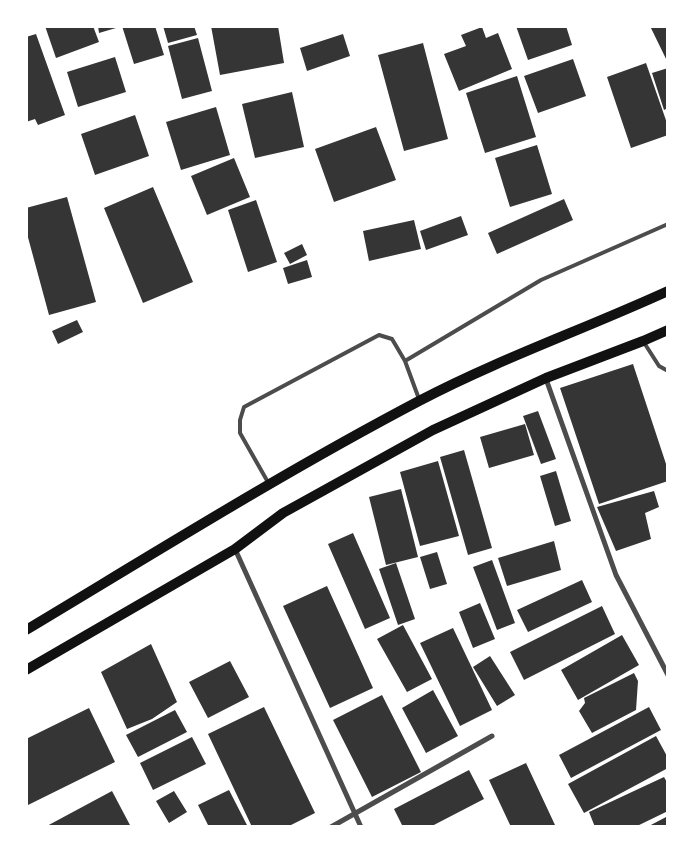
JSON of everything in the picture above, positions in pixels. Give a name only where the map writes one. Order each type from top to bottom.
[{"type":"main road","points":[[26,630],[268,484],[420,401],[533,348],[668,292]]},
{"type":"main road","points":[[26,670],[235,549],[283,513],[416,440],[546,378],[668,330]]},
{"type":"street","points":[[546,378],[616,575],[668,675]]},
{"type":"street","points":[[235,549],[361,827]]},
{"type":"street","points":[[331,827],[492,736]]},
{"type":"lane","points":[[405,361],[541,280],[668,224]]},
{"type":"lane","points":[[268,484],[240,433],[240,420],[244,408],[379,336],[392,339],[405,361],[420,401]]},
{"type":"lane","points":[[643,341],[659,366],[668,371]]},
{"type":"building","points":[[45,26],[93,26],[99,42],[56,58]]},
{"type":"building","points":[[98,26],[116,26],[116,28],[99,33]]},
{"type":"building","points":[[122,26],[155,26],[164,55],[134,64]]},
{"type":"building","points":[[163,26],[194,26],[197,35],[168,43]]},
{"type":"building","points":[[211,26],[278,26],[284,63],[220,75]]},
{"type":"building","points":[[516,26],[566,26],[572,45],[528,60]]},
{"type":"building","points":[[650,26],[668,26],[668,63]]},
{"type":"building","points":[[482,27],[486,38],[498,33],[512,69],[459,91],[444,54],[466,46],[461,35]]},
{"type":"building","points":[[36,34],[65,115],[38,125],[35,119],[26,122],[26,37]]},
{"type":"building","points":[[343,34],[350,56],[307,71],[300,48]]},
{"type":"building","points":[[198,38],[212,91],[182,99],[168,46]]},
{"type":"building","points":[[423,43],[448,139],[404,151],[378,55]]},
{"type":"building","points":[[115,57],[126,92],[78,107],[67,72]]},
{"type":"building","points":[[573,59],[586,96],[538,113],[524,76]]},
{"type":"building","points":[[646,63],[668,126],[668,135],[631,148],[607,77]]},
{"type":"building","points":[[668,68],[668,108],[664,110],[652,73]]},
{"type":"building","points":[[517,76],[536,137],[485,153],[466,93]]},
{"type":"building","points":[[292,92],[304,147],[255,158],[242,104]]},
{"type":"building","points":[[216,107],[230,155],[181,170],[166,122]]},
{"type":"building","points":[[135,115],[149,156],[95,175],[81,134]]},
{"type":"building","points":[[376,127],[396,180],[334,202],[315,149]]},
{"type":"building","points":[[537,145],[552,194],[510,207],[495,158]]},
{"type":"building","points":[[234,158],[250,197],[207,215],[191,176]]},
{"type":"building","points":[[153,187],[193,282],[143,303],[104,208]]},
{"type":"building","points":[[67,197],[96,302],[49,315],[26,230],[26,208]]},
{"type":"building","points":[[564,199],[573,220],[497,254],[488,233]]},
{"type":"building","points":[[256,200],[277,262],[248,272],[228,210]]},
{"type":"building","points":[[461,216],[468,235],[426,250],[420,231]]},
{"type":"building","points":[[414,220],[421,249],[369,261],[363,231]]},
{"type":"building","points":[[302,244],[307,255],[290,264],[284,253]]},
{"type":"building","points":[[307,260],[312,277],[288,284],[283,268]]},
{"type":"building","points":[[77,320],[83,332],[58,344],[52,331]]},
{"type":"building","points":[[633,364],[668,470],[668,481],[599,504],[560,388]]},
{"type":"building","points":[[538,411],[556,459],[541,464],[523,416]]},
{"type":"building","points":[[525,424],[534,455],[489,468],[480,437]]},
{"type":"building","points":[[464,450],[492,548],[468,555],[440,457]]},
{"type":"building","points":[[438,461],[459,536],[420,546],[400,472]]},
{"type":"building","points":[[556,471],[571,521],[555,526],[540,476]]},
{"type":"building","points":[[401,489],[418,557],[386,565],[369,497]]},
{"type":"building","points":[[654,491],[659,507],[645,513],[651,539],[616,551],[597,507]]},
{"type":"building","points":[[353,533],[390,618],[365,629],[328,544]]},
{"type":"building","points":[[554,541],[561,570],[507,586],[498,558]]},
{"type":"building","points":[[437,552],[447,584],[430,589],[420,557]]},
{"type":"building","points":[[492,560],[515,623],[497,630],[473,567]]},
{"type":"building","points":[[396,563],[415,619],[398,625],[379,569]]},
{"type":"building","points":[[582,580],[592,602],[528,632],[517,610]]},
{"type":"building","points":[[327,586],[373,688],[330,708],[283,606]]},
{"type":"building","points":[[480,603],[495,639],[473,648],[459,612]]},
{"type":"building","points":[[602,606],[615,634],[524,680],[510,652]]},
{"type":"building","points":[[403,625],[432,679],[407,692],[377,639]]},
{"type":"building","points":[[453,628],[492,710],[460,726],[420,643]]},
{"type":"building","points":[[622,635],[639,665],[578,700],[561,670]]},
{"type":"building","points":[[151,644],[177,702],[152,719],[127,729],[101,672]]},
{"type":"building","points":[[490,656],[515,695],[497,706],[473,667]]},
{"type":"building","points":[[230,661],[249,697],[208,718],[189,682]]},
{"type":"building","points":[[634,673],[638,681],[636,710],[592,733],[579,711],[585,703],[584,698]]},
{"type":"building","points":[[433,690],[458,736],[426,753],[402,708]]},
{"type":"building","points":[[382,695],[421,772],[372,797],[333,720]]},
{"type":"building","points":[[264,707],[315,813],[287,827],[252,827],[208,734]]},
{"type":"building","points":[[649,707],[661,730],[571,778],[559,755]]},
{"type":"building","points":[[89,708],[115,762],[26,806],[26,739]]},
{"type":"building","points":[[175,710],[187,732],[138,757],[126,735]]},
{"type":"building","points":[[656,736],[668,758],[668,768],[584,813],[568,784]]},
{"type":"building","points":[[192,737],[206,764],[153,790],[140,763]]},
{"type":"building","points":[[526,763],[555,825],[552,827],[511,827],[489,780]]},
{"type":"building","points":[[469,770],[484,799],[430,827],[403,827],[394,809]]},
{"type":"building","points":[[664,777],[668,784],[668,811],[635,827],[595,827],[589,812]]},
{"type":"building","points":[[229,790],[248,827],[209,827],[198,805]]},
{"type":"building","points":[[112,791],[131,827],[45,827]]},
{"type":"building","points":[[174,791],[187,812],[169,823],[156,801]]},
{"type":"building","points":[[668,816],[668,827],[647,827]]}]
